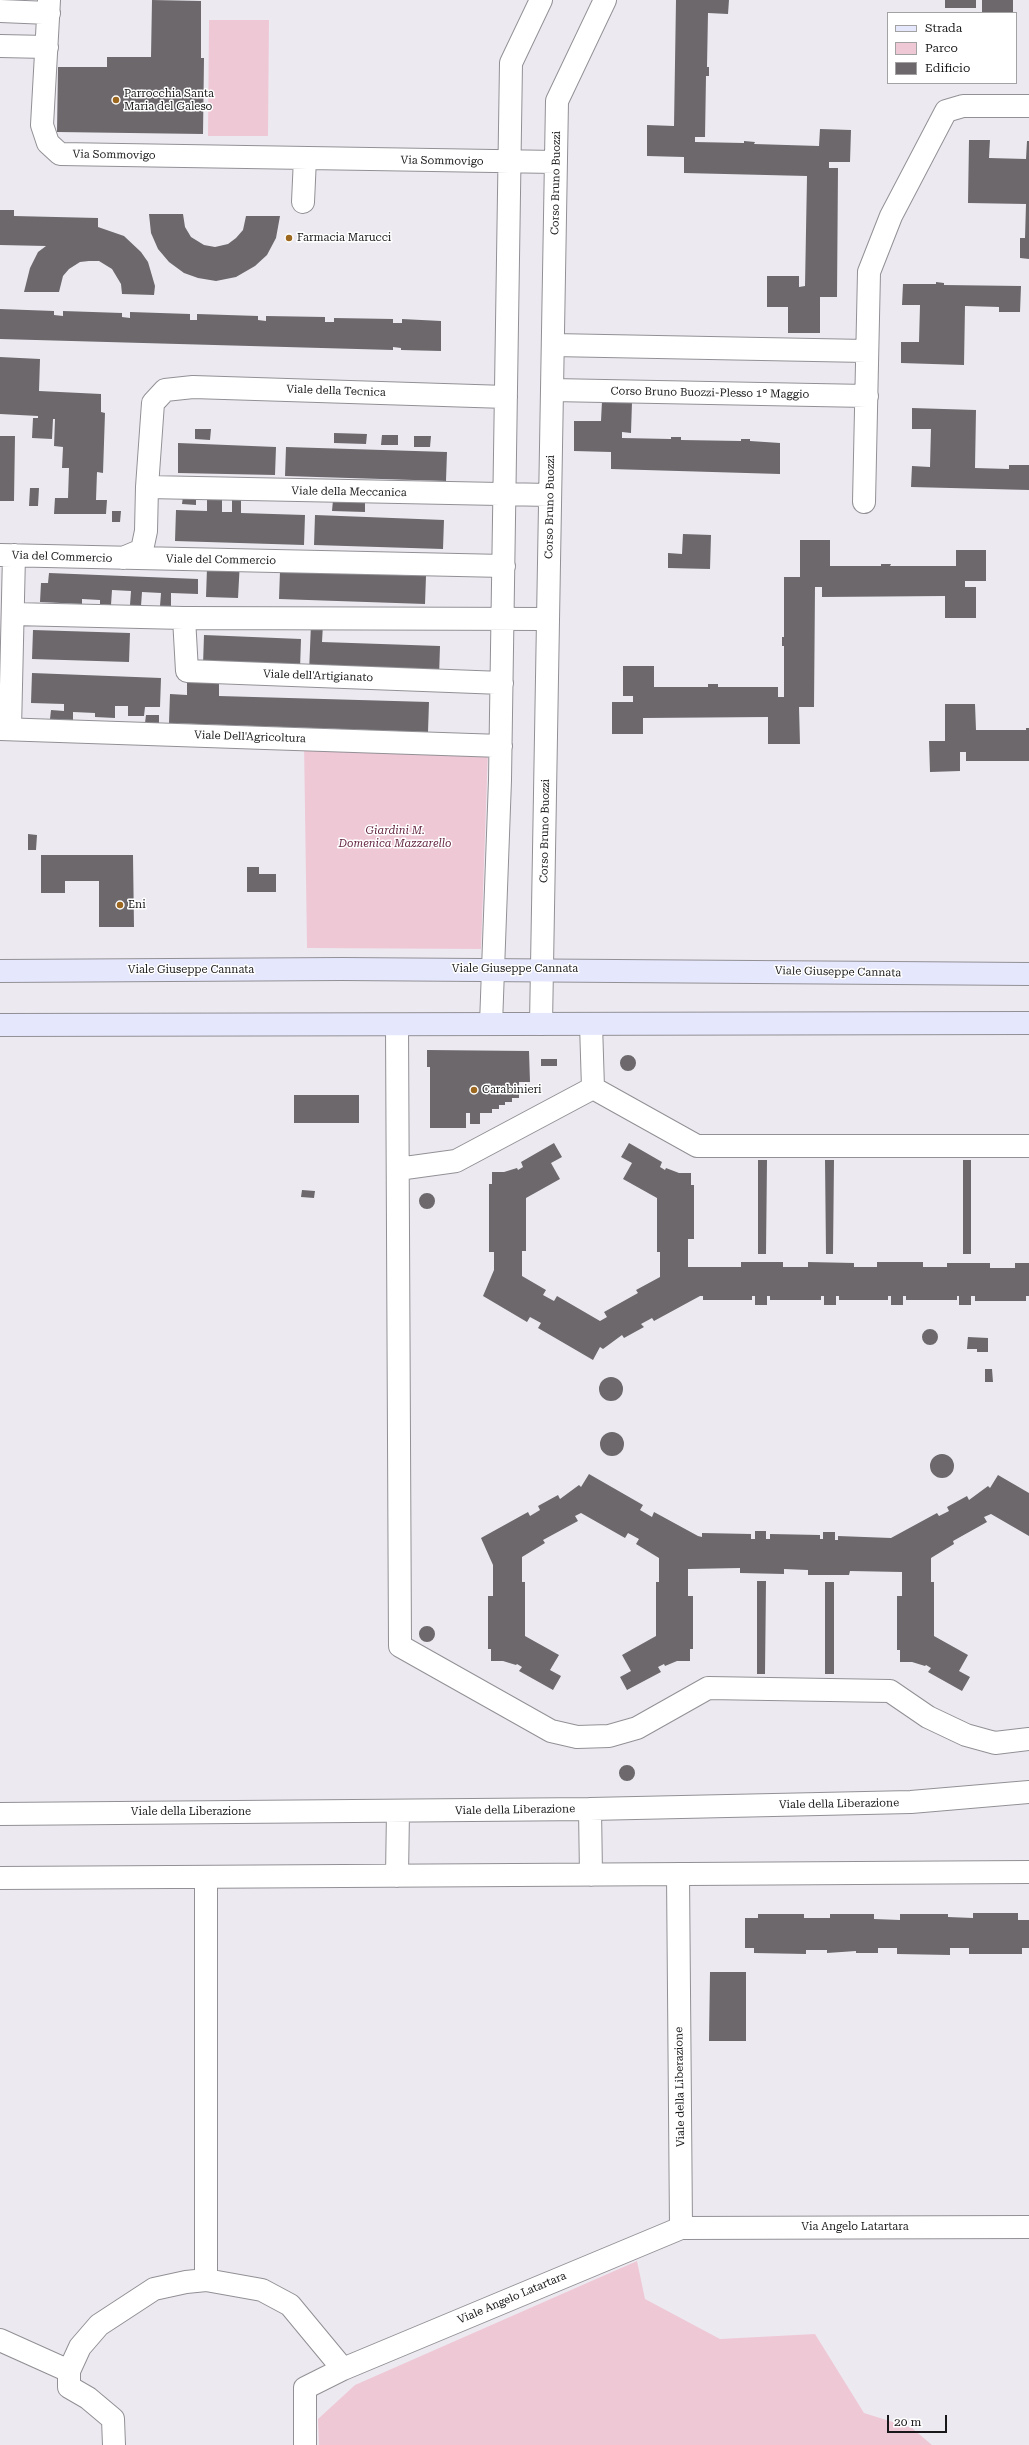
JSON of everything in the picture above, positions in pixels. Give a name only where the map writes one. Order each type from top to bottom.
[{"type":"street","points":[[491,1024],[501,746],[511,63],[541,0]]},
{"type":"street","name":"Corso Bruno Buozzi","points":[[541,1024],[557,101],[605,0]]},
{"type":"street","points":[[0,11],[49,6]]},
{"type":"street","name":"Via Sommovigo","points":[[49,6],[42,125],[48,143],[60,154],[556,162]]},
{"type":"street","points":[[0,46],[47,47]]},
{"type":"street","points":[[864,502],[867,396],[866,351],[869,272],[891,216],[946,111],[963,106],[1029,106]]},
{"type":"street","points":[[303,202],[305,158]]},
{"type":"street","points":[[553,345],[866,351]]},
{"type":"street","name":"Viale della Tecnica","points":[[147,487],[154,403],[165,390],[193,387],[506,397]]},
{"type":"street","name":"Corso Bruno Buozzi-Plesso 1° Maggio","points":[[552,390],[867,396]]},
{"type":"street","points":[[123,558],[142,550],[146,532],[147,487]]},
{"type":"street","name":"Viale della Meccanica","points":[[147,487],[505,496],[550,495]]},
{"type":"street","points":[[5,729],[13,614],[7,555]]},
{"type":"street","name":"Via del Commercio","points":[[7,555],[123,558]]},
{"type":"street","name":"Viale del Commercio","points":[[123,558],[504,566]]},
{"type":"street","points":[[13,614],[184,618],[503,617],[548,619]]},
{"type":"street","name":"Viale dell'Artigianato","points":[[184,618],[187,671],[502,683]]},
{"type":"street","name":"Viale Dell'Agricoltura","points":[[5,729],[501,746]]},
{"type":"street","name":"Viale Giuseppe Cannata","points":[[0,971],[492,969],[1029,974]]},
{"type":"street","points":[[0,1025],[1029,1023]]},
{"type":"street","points":[[591,1024],[594,1088]]},
{"type":"street","points":[[398,1025],[400,1646],[552,1731],[577,1737],[609,1736],[638,1728],[708,1688],[890,1690],[928,1717],[966,1735],[995,1743],[1029,1739]]},
{"type":"street","points":[[594,1088],[697,1146],[1029,1146]]},
{"type":"street","points":[[398,1169],[456,1161],[594,1088]]},
{"type":"street","name":"Viale della Liberazione","points":[[0,1814],[590,1809],[911,1802],[1029,1792]]},
{"type":"street","points":[[590,1809],[591,1875]]},
{"type":"street","points":[[397,1876],[398,1811]]},
{"type":"street","points":[[0,1878],[1029,1872]]},
{"type":"street","name":"Viale della Liberazione","points":[[678,1874],[681,2228]]},
{"type":"street","points":[[196,2281],[206,1877]]},
{"type":"street","name":"Via Angelo Latartara","points":[[681,2228],[1029,2227]]},
{"type":"street","name":"Viale Angelo Latartara","points":[[305,2445],[305,2388],[343,2369],[681,2228]]},
{"type":"street","points":[[114,2445],[112,2419],[88,2398],[69,2387],[69,2371],[80,2346],[99,2325],[154,2289],[196,2281],[262,2290],[290,2306],[343,2369]]},
{"type":"street","points":[[0,2340],[69,2371]]},
{"type":"green space","points":[[209,20],[269,20],[268,136],[208,136]]},
{"type":"green space","name":"Giardini M. Domenica Mazzarello","points":[[304,743],[488,750],[481,949],[307,948]]},
{"type":"green space","points":[[637,2261],[645,2299],[720,2339],[815,2334],[864,2413],[912,2428],[932,2445],[319,2445],[318,2419],[355,2385]]},
{"type":"building","points":[[152,0],[201,1],[201,58],[204,58],[203,134],[57,132],[58,67],[107,67],[107,57],[151,57]]},
{"type":"building","points":[[676,0],[729,0],[728,14],[708,13],[707,67],[709,67],[709,76],[706,76],[705,137],[695,137],[695,142],[744,143],[744,141],[755,142],[754,144],[819,146],[820,129],[851,130],[850,162],[829,162],[829,168],[838,168],[837,297],[820,297],[820,333],[788,333],[788,307],[767,307],[767,276],[799,276],[799,287],[805,286],[807,176],[684,173],[684,157],[647,156],[647,125],[674,126]]},
{"type":"building","points":[[945,0],[976,0],[976,8],[945,8]]},
{"type":"building","points":[[982,0],[1013,0],[1013,12],[982,12]]},
{"type":"building","points":[[969,140],[990,140],[989,158],[1026,159],[1027,141],[1029,141],[1029,259],[1020,258],[1020,238],[1025,238],[1026,204],[968,203]]},
{"type":"building","points":[[0,210],[14,210],[14,216],[98,218],[98,227],[124,236],[141,252],[148,262],[155,286],[154,295],[122,294],[121,284],[112,269],[99,261],[80,262],[69,269],[63,276],[59,292],[24,292],[30,268],[38,252],[46,246],[0,245]]},
{"type":"building","points":[[149,214],[183,214],[185,227],[191,237],[204,245],[215,247],[228,244],[236,238],[243,230],[246,216],[280,216],[276,238],[267,255],[255,266],[236,277],[216,281],[198,278],[184,273],[169,262],[158,249],[151,233]]},
{"type":"building","points":[[936,282],[944,283],[944,285],[1021,286],[1020,312],[999,312],[999,307],[965,306],[964,365],[901,363],[901,342],[919,342],[920,305],[902,305],[903,284],[936,284]]},
{"type":"building","points":[[0,309],[54,311],[54,315],[63,316],[63,311],[122,313],[122,317],[130,318],[130,312],[190,314],[190,320],[197,320],[197,314],[258,316],[258,320],[266,321],[266,316],[325,317],[325,322],[334,322],[334,318],[393,319],[393,323],[402,323],[402,319],[441,321],[441,351],[401,350],[401,348],[393,347],[393,350],[0,339]]},
{"type":"building","points":[[0,357],[40,359],[39,391],[101,394],[101,412],[105,413],[103,473],[97,472],[96,500],[107,500],[106,514],[54,514],[55,498],[68,498],[69,468],[62,468],[63,447],[54,446],[55,419],[53,419],[52,439],[32,438],[33,418],[38,418],[38,416],[0,414]]},
{"type":"building","points":[[602,401],[632,402],[631,433],[622,432],[622,438],[671,439],[671,437],[681,437],[681,440],[741,441],[741,439],[750,439],[750,441],[780,443],[780,474],[611,469],[611,452],[574,451],[574,421],[601,421]]},
{"type":"building","points":[[912,408],[976,410],[975,468],[1009,469],[1009,465],[1029,465],[1029,490],[911,487],[912,466],[930,467],[931,429],[912,429]]},
{"type":"building","points":[[195,429],[211,429],[210,440],[195,439]]},
{"type":"building","points":[[334,433],[367,434],[366,444],[334,443]]},
{"type":"building","points":[[382,435],[398,435],[398,445],[381,445]]},
{"type":"building","points":[[0,436],[15,436],[14,501],[0,501]]},
{"type":"building","points":[[414,436],[431,436],[430,447],[414,447]]},
{"type":"building","points":[[178,443],[276,447],[275,475],[178,473]]},
{"type":"building","points":[[286,447],[447,452],[446,481],[285,476]]},
{"type":"building","points":[[30,488],[39,488],[38,506],[29,506]]},
{"type":"building","points":[[183,496],[196,496],[196,505],[182,504]]},
{"type":"building","points":[[207,496],[222,497],[222,512],[232,512],[232,497],[241,497],[241,513],[305,515],[304,545],[175,541],[176,510],[207,511]]},
{"type":"building","points":[[333,500],[365,501],[365,512],[332,511]]},
{"type":"building","points":[[112,511],[121,511],[120,522],[112,522]]},
{"type":"building","points":[[315,515],[444,520],[443,549],[314,545]]},
{"type":"building","points":[[683,534],[711,535],[710,569],[668,568],[668,553],[682,554]]},
{"type":"building","points":[[800,540],[830,540],[830,566],[881,566],[881,564],[891,564],[890,566],[956,566],[956,550],[986,550],[986,581],[965,581],[965,587],[976,587],[976,618],[945,618],[945,596],[822,597],[822,587],[815,587],[814,707],[799,707],[800,744],[768,744],[768,717],[643,718],[643,734],[612,734],[612,702],[633,702],[633,696],[623,696],[623,666],[654,666],[654,687],[708,687],[708,684],[718,684],[718,687],[778,687],[778,697],[784,697],[784,646],[782,646],[782,637],[784,637],[784,577],[800,577]]},
{"type":"building","points":[[240,561],[238,598],[206,597],[207,568]]},
{"type":"building","points":[[280,571],[426,576],[425,604],[279,599]]},
{"type":"building","points":[[49,573],[198,579],[198,594],[171,593],[171,606],[160,606],[161,593],[142,592],[141,606],[130,605],[131,591],[112,590],[111,605],[100,604],[100,600],[82,599],[82,604],[40,602],[41,583],[48,583]]},
{"type":"building","points":[[311,624],[323,624],[322,642],[440,646],[439,677],[309,672]]},
{"type":"building","points":[[33,630],[130,633],[129,662],[32,659]]},
{"type":"building","points":[[204,635],[301,639],[300,669],[203,665]]},
{"type":"building","points":[[32,673],[161,678],[160,707],[145,707],[144,716],[128,716],[128,706],[115,706],[115,718],[95,717],[95,713],[73,712],[73,720],[50,719],[51,710],[64,711],[64,704],[31,703]]},
{"type":"building","points":[[187,680],[219,681],[219,696],[429,702],[428,732],[169,723],[170,694],[187,695]]},
{"type":"building","points":[[945,704],[975,704],[976,730],[1026,730],[1026,728],[1029,728],[1029,761],[966,761],[966,752],[960,752],[960,771],[930,772],[929,741],[945,741]]},
{"type":"building","points":[[146,715],[159,715],[159,724],[145,723]]},
{"type":"building","points":[[28,834],[37,835],[36,850],[28,850]]},
{"type":"building","points":[[41,855],[133,855],[134,927],[99,927],[99,881],[65,881],[65,893],[41,893]]},
{"type":"building","points":[[247,867],[259,867],[259,874],[276,874],[276,892],[247,892]]},
{"type":"building","name":"Carabinieri","points":[[427,1050],[529,1051],[530,1082],[519,1082],[519,1098],[512,1098],[512,1102],[505,1102],[505,1105],[499,1105],[499,1109],[492,1109],[492,1113],[480,1113],[480,1124],[470,1124],[470,1113],[466,1113],[466,1128],[430,1128],[430,1067],[427,1067]]},
{"type":"building","points":[[625,1055],[631,1055],[636,1060],[634,1069],[631,1071],[625,1071],[620,1066],[620,1060]]},
{"type":"building","points":[[541,1059],[557,1059],[557,1066],[541,1066]]},
{"type":"building","points":[[294,1095],[359,1095],[359,1123],[294,1123]]},
{"type":"building","points":[[554,1143],[562,1157],[551,1163],[560,1179],[526,1198],[526,1251],[522,1251],[522,1276],[546,1290],[543,1295],[554,1301],[557,1296],[600,1321],[607,1317],[604,1312],[638,1293],[636,1290],[660,1277],[660,1252],[657,1252],[657,1198],[623,1179],[632,1163],[621,1157],[629,1143],[662,1162],[660,1167],[665,1170],[666,1168],[679,1173],[691,1173],[691,1185],[694,1185],[694,1239],[688,1239],[688,1267],[741,1267],[741,1262],[783,1262],[783,1267],[808,1267],[808,1262],[854,1263],[854,1267],[877,1267],[877,1262],[923,1262],[923,1267],[947,1267],[947,1263],[990,1263],[990,1268],[1015,1268],[1015,1263],[1029,1263],[1029,1296],[1026,1296],[1026,1301],[975,1301],[975,1296],[971,1296],[971,1305],[959,1305],[959,1296],[957,1296],[957,1300],[906,1300],[906,1296],[903,1296],[903,1305],[891,1305],[891,1296],[888,1296],[888,1300],[839,1300],[839,1296],[836,1296],[836,1305],[824,1305],[824,1296],[821,1296],[821,1300],[770,1300],[770,1296],[767,1296],[767,1305],[755,1305],[755,1296],[752,1296],[752,1300],[703,1300],[703,1296],[700,1296],[654,1321],[652,1318],[641,1324],[644,1327],[624,1338],[622,1335],[603,1349],[600,1347],[593,1360],[538,1328],[541,1323],[530,1317],[527,1322],[483,1296],[494,1270],[494,1252],[489,1252],[489,1184],[492,1184],[492,1172],[504,1172],[517,1168],[518,1170],[523,1167],[521,1162]]},
{"type":"building","points":[[758,1160],[767,1160],[766,1254],[758,1254]]},
{"type":"building","points":[[825,1160],[834,1160],[833,1254],[826,1254]]},
{"type":"building","points":[[963,1160],[971,1160],[971,1254],[963,1254]]},
{"type":"building","points":[[302,1190],[315,1191],[314,1198],[301,1197]]},
{"type":"building","points":[[424,1193],[430,1193],[435,1198],[433,1207],[430,1209],[424,1209],[419,1204],[419,1198]]},
{"type":"building","points":[[927,1329],[933,1329],[938,1334],[936,1343],[933,1345],[927,1345],[922,1340],[922,1334]]},
{"type":"building","points":[[968,1337],[988,1338],[988,1352],[977,1352],[977,1349],[967,1349]]},
{"type":"building","points":[[985,1369],[992,1369],[993,1382],[985,1382]]},
{"type":"building","points":[[611,1377],[620,1380],[623,1389],[620,1398],[611,1401],[602,1398],[599,1389],[602,1380]]},
{"type":"building","points":[[612,1432],[621,1435],[624,1444],[621,1453],[612,1456],[603,1453],[600,1444],[603,1435]]},
{"type":"building","points":[[942,1454],[951,1457],[954,1466],[951,1475],[942,1478],[933,1475],[930,1466],[933,1457]]},
{"type":"building","points":[[589,1474],[643,1505],[640,1510],[652,1517],[654,1512],[698,1536],[702,1537],[702,1533],[751,1534],[751,1539],[755,1539],[755,1531],[766,1531],[766,1539],[770,1539],[770,1534],[820,1535],[820,1539],[823,1539],[823,1532],[835,1532],[835,1540],[838,1540],[838,1536],[891,1538],[937,1513],[939,1516],[949,1511],[947,1507],[967,1496],[969,1500],[988,1486],[990,1488],[998,1475],[1029,1493],[1029,1536],[991,1514],[984,1517],[987,1522],[953,1541],[954,1544],[931,1558],[931,1582],[934,1582],[934,1636],[968,1655],[959,1671],[970,1677],[962,1691],[928,1672],[931,1668],[926,1665],[912,1662],[900,1662],[900,1650],[897,1650],[897,1596],[902,1596],[902,1572],[850,1571],[849,1575],[808,1575],[808,1570],[784,1569],[784,1574],[740,1573],[740,1568],[688,1569],[688,1596],[693,1596],[693,1649],[690,1649],[690,1661],[677,1661],[665,1666],[664,1664],[658,1667],[661,1672],[627,1690],[620,1677],[631,1671],[622,1655],[656,1636],[656,1582],[659,1582],[659,1558],[636,1544],[639,1539],[628,1533],[625,1538],[581,1513],[575,1516],[578,1521],[543,1540],[545,1543],[522,1557],[522,1582],[525,1582],[525,1636],[559,1655],[550,1670],[561,1676],[553,1690],[519,1671],[522,1667],[517,1664],[503,1661],[491,1661],[491,1649],[488,1649],[488,1596],[493,1596],[493,1565],[481,1538],[528,1512],[530,1516],[540,1510],[538,1506],[558,1495],[560,1499],[579,1485],[581,1487]]},
{"type":"building","points":[[757,1581],[766,1581],[765,1674],[757,1674]]},
{"type":"building","points":[[825,1582],[834,1582],[834,1674],[825,1674]]},
{"type":"building","points":[[424,1626],[430,1626],[435,1631],[433,1640],[430,1642],[424,1642],[419,1637],[419,1631]]},
{"type":"building","points":[[624,1765],[630,1765],[635,1770],[633,1779],[630,1781],[624,1781],[619,1776],[619,1770]]},
{"type":"building","points":[[973,1913],[1018,1913],[1018,1920],[1029,1920],[1029,1948],[1022,1948],[1022,1954],[969,1954],[969,1948],[950,1948],[950,1955],[897,1954],[897,1948],[878,1948],[878,1953],[856,1953],[856,1951],[827,1953],[827,1950],[806,1950],[806,1954],[754,1953],[754,1948],[745,1948],[745,1918],[758,1918],[758,1914],[804,1914],[804,1918],[830,1918],[830,1914],[874,1914],[874,1919],[900,1920],[900,1914],[948,1914],[948,1917],[973,1918]]},
{"type":"building","points":[[710,1972],[746,1972],[746,2041],[709,2041]]},
{"type":"place","name":"Parrocchia Santa Maria del Galeso","points":[[116,100]]},
{"type":"place","name":"Farmacia Marucci","points":[[289,238]]},
{"type":"place","name":"Eni","points":[[120,905]]},
{"type":"place","name":"Carabinieri","points":[[474,1090]]}]
